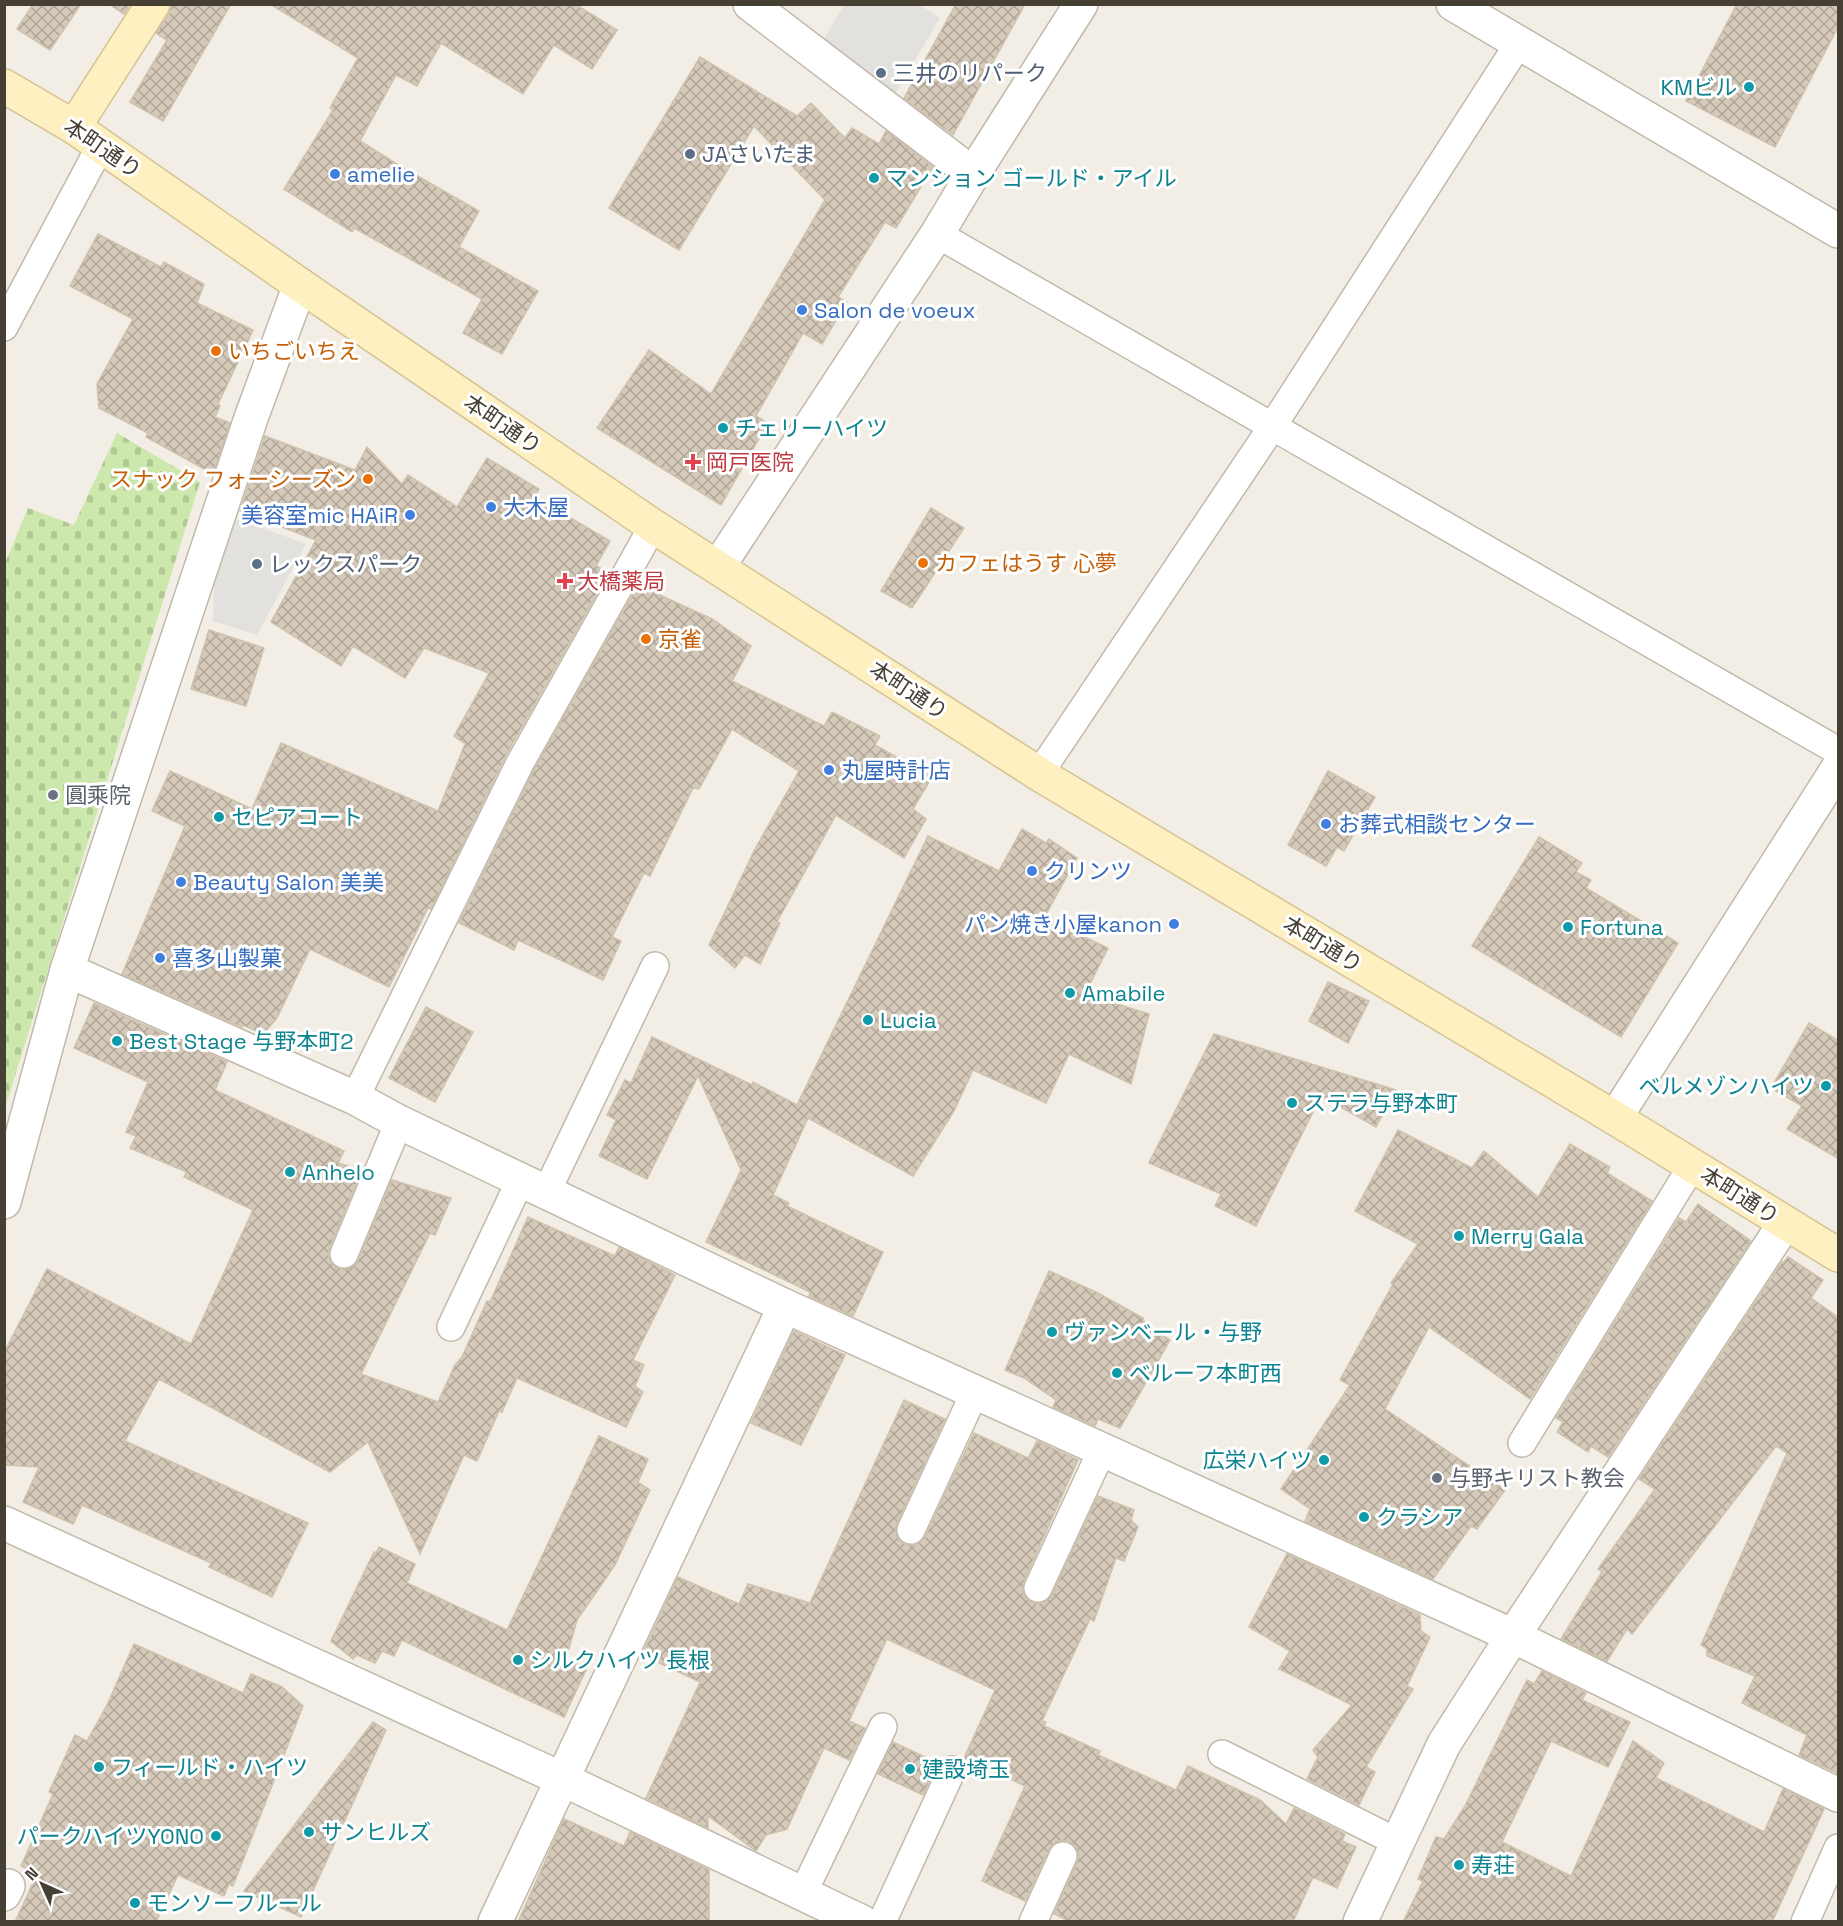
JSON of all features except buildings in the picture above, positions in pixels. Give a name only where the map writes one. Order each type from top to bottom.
[{"type":"main road","points":[[74,127],[153,4]]},
{"type":"main road","name":"本町通り","points":[[4,86],[101,145],[300,285],[653,526],[1039,774],[1615,1118],[1839,1255]]},
{"type":"street","points":[[750,4],[973,174]]},
{"type":"street","points":[[718,567],[937,234],[1081,4]]},
{"type":"street","points":[[1453,4],[1839,231]]},
{"type":"street","points":[[4,1202],[67,970],[251,418],[300,285]]},
{"type":"street","points":[[1615,1118],[1839,768]]},
{"type":"street","points":[[67,970],[355,1098],[533,1187],[784,1306],[1513,1636],[1839,1795]]},
{"type":"street","points":[[1360,1922],[1444,1744],[1785,1223]]},
{"type":"street","points":[[495,1922],[784,1306]]},
{"type":"street","points":[[4,1523],[562,1779],[862,1922]]},
{"type":"lane","points":[[1039,774],[1272,427],[1519,43]]},
{"type":"lane","points":[[4,327],[101,145]]},
{"type":"lane","points":[[937,234],[1839,752]]},
{"type":"lane","points":[[355,1098],[520,763],[653,526]]},
{"type":"lane","points":[[451,1327],[533,1187],[655,966]]},
{"type":"lane","points":[[344,1254],[399,1122]]},
{"type":"lane","points":[[1522,1443],[1692,1166]]},
{"type":"lane","points":[[911,1530],[975,1392]]},
{"type":"lane","points":[[1038,1588],[1102,1450]]},
{"type":"lane","points":[[803,1893],[883,1726]]},
{"type":"lane","points":[[1222,1754],[1397,1842]]},
{"type":"lane","points":[[882,1922],[952,1770]]},
{"type":"lane","points":[[1805,1922],[1839,1848]]},
{"type":"lane","points":[[1033,1922],[1063,1856]]},
{"type":"green space","name":"圓乘院","points":[[117,433],[200,482],[5,1108],[5,563],[28,508],[74,525]]},
{"type":"shaded area","name":"三井のリパーク","points":[[844,5],[920,5],[940,18],[892,99],[819,47]]},
{"type":"shaded area","name":"レックスパーク","points":[[232,517],[306,544],[257,635],[213,621],[214,584]]},
{"type":"place","name":"三井のリパーク","points":[[881,73]]},
{"type":"place","name":"KMビル","points":[[1749,87]]},
{"type":"place","name":"JAさいたま","points":[[690,154]]},
{"type":"place","name":"amelie","points":[[335,174]]},
{"type":"place","name":"マンション ゴールド・アイル","points":[[874,178]]},
{"type":"place","name":"Salon de voeux","points":[[802,310]]},
{"type":"place","name":"いちごいちえ","points":[[216,351]]},
{"type":"place","name":"チェリーハイツ","points":[[723,428]]},
{"type":"place","name":"岡戸医院","points":[[693,462]]},
{"type":"place","name":"スナック フォーシーズン","points":[[368,479]]},
{"type":"place","name":"大木屋","points":[[491,507]]},
{"type":"place","name":"美容室mic HAiR","points":[[410,515]]},
{"type":"place","name":"カフェはうす 心夢","points":[[923,563]]},
{"type":"place","name":"レックスパーク","points":[[257,564]]},
{"type":"place","name":"大橋薬局","points":[[565,581]]},
{"type":"place","name":"京雀","points":[[646,639]]},
{"type":"place","name":"丸屋時計店","points":[[829,770]]},
{"type":"place","name":"圓乘院","points":[[53,795]]},
{"type":"place","name":"セピアコート","points":[[219,817]]},
{"type":"place","name":"お葬式相談センター","points":[[1326,824]]},
{"type":"place","name":"クリンツ","points":[[1032,871]]},
{"type":"place","name":"Beauty Salon 美美","points":[[181,882]]},
{"type":"place","name":"パン焼き小屋kanon","points":[[1174,924]]},
{"type":"place","name":"Fortuna","points":[[1568,927]]},
{"type":"place","name":"喜多山製菓","points":[[160,958]]},
{"type":"place","name":"Amabile","points":[[1070,993]]},
{"type":"place","name":"Lucia","points":[[868,1020]]},
{"type":"place","name":"Best Stage 与野本町2","points":[[117,1041]]},
{"type":"place","name":"ベルメゾンハイツ","points":[[1826,1086]]},
{"type":"place","name":"ステラ与野本町","points":[[1292,1103]]},
{"type":"place","name":"Anhelo","points":[[290,1172]]},
{"type":"place","name":"Merry Gala","points":[[1459,1236]]},
{"type":"place","name":"ヴァンベール・与野","points":[[1052,1332]]},
{"type":"place","name":"ベルーフ本町西","points":[[1117,1373]]},
{"type":"place","name":"広栄ハイツ","points":[[1324,1460]]},
{"type":"place","name":"与野キリスト教会","points":[[1437,1478]]},
{"type":"place","name":"クラシア","points":[[1364,1517]]},
{"type":"place","name":"シルクハイツ 長根","points":[[518,1660]]},
{"type":"place","name":"フィールド・ハイツ","points":[[99,1767]]},
{"type":"place","name":"建設埼玉","points":[[910,1769]]},
{"type":"place","name":"サンヒルズ","points":[[309,1832]]},
{"type":"place","name":"パークハイツYONO","points":[[216,1836]]},
{"type":"place","name":"寿荘","points":[[1459,1865]]},
{"type":"place","name":"モンソーフルール","points":[[135,1903]]}]
